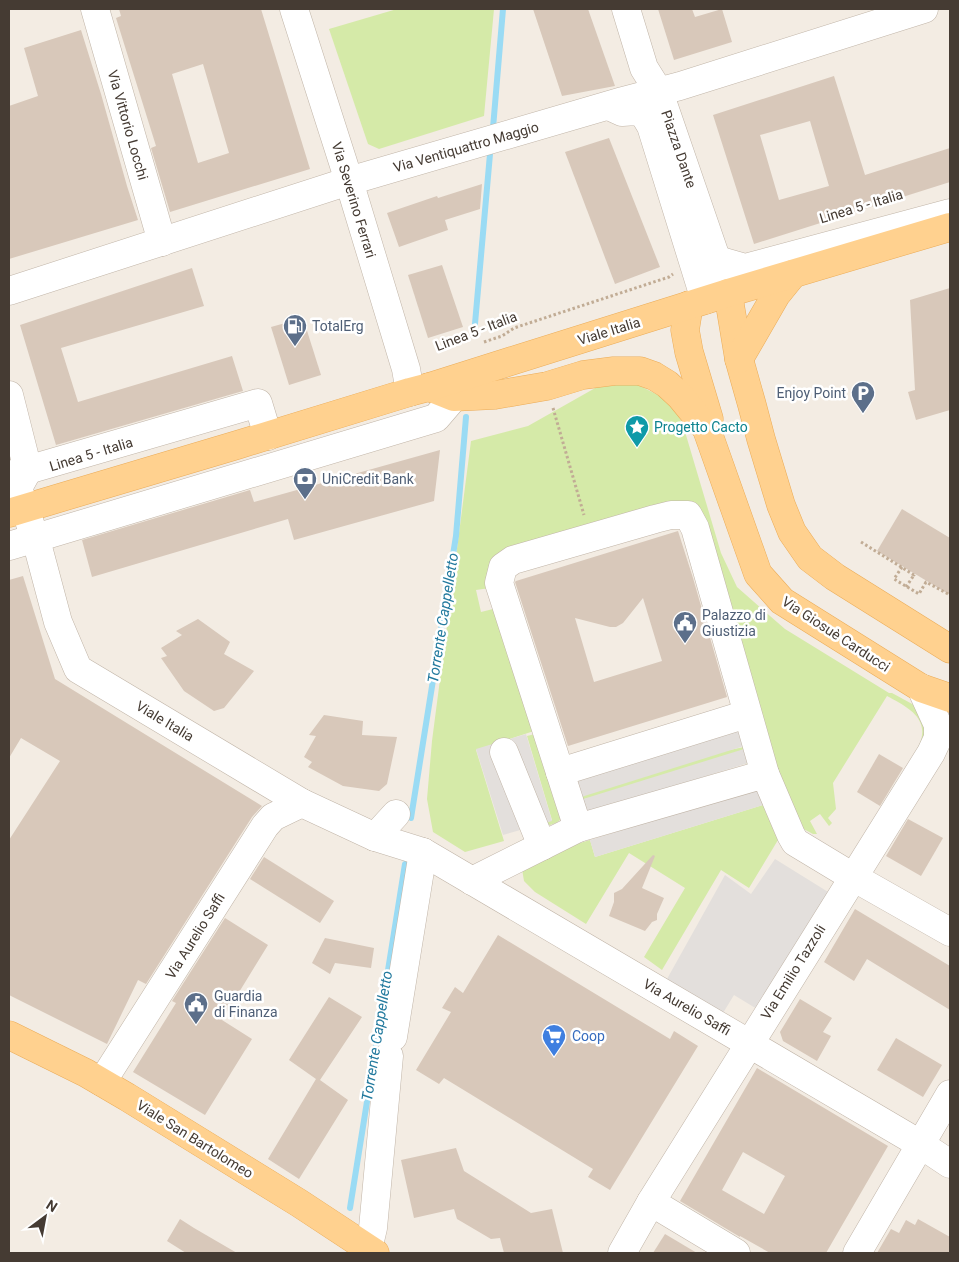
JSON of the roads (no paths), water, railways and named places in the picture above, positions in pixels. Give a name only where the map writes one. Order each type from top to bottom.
[{"type":"main road","name":"Viale Italia","points":[[17,511],[268,436],[707,299],[950,227]]},
{"type":"main road","points":[[739,359],[776,295],[793,274]]},
{"type":"main road","name":"Via Giosuè Carducci","points":[[707,299],[685,330],[709,419],[707,430]]},
{"type":"main road","points":[[707,299],[739,359],[781,505],[796,539],[810,558],[835,577],[950,649]]},
{"type":"main road","name":"Via Giosuè Carducci","points":[[419,389],[454,397],[495,395],[547,386],[583,375],[614,371],[640,371],[654,376],[667,384],[680,396],[707,430],[758,574],[782,601],[921,688],[950,698]]},
{"type":"main road","name":"Viale San Bartolomeo","points":[[9,1035],[102,1082],[299,1203],[371,1251]]},
{"type":"street","name":"Via Vittorio Locchi","points":[[95,9],[162,242]]},
{"type":"street","name":"Via Severino Ferrari","points":[[294,9],[406,369],[419,389]]},
{"type":"street","name":"Piazza Dante","points":[[626,9],[644,68],[659,92],[706,263],[707,299]]},
{"type":"street","name":"Via Ventiquattro Maggio","points":[[9,291],[349,182],[689,83],[924,9]]},
{"type":"street","name":"Piazza Dante","points":[[607,106],[622,112],[637,111],[645,116],[706,263]]},
{"type":"street","points":[[706,263],[745,268],[950,213]]},
{"type":"street","points":[[9,395],[18,472],[17,511]]},
{"type":"street","points":[[9,546],[436,418],[454,397]]},
{"type":"street","points":[[18,472],[258,403],[268,436]]},
{"type":"street","name":"Viale Italia","points":[[17,511],[34,538],[58,622],[78,669],[302,804],[375,837],[423,852]]},
{"type":"street","points":[[578,828],[499,583],[503,567],[513,560],[671,515],[688,515],[695,528],[765,774],[795,842],[950,932]]},
{"type":"street","name":"Via Emilio Tazzoli","points":[[622,1253],[651,1202],[749,1043],[931,753],[938,738],[938,726],[921,688]]},
{"type":"street","points":[[560,772],[747,714]]},
{"type":"street","points":[[504,752],[542,846]]},
{"type":"street","points":[[472,881],[578,828],[765,774]]},
{"type":"street","name":"Via Aurelio Saffi","points":[[102,1082],[265,826],[273,817],[302,804]]},
{"type":"street","points":[[375,837],[396,814]]},
{"type":"street","points":[[371,1251],[391,1047],[423,852]]},
{"type":"street","name":"Via Aurelio Saffi","points":[[423,852],[920,1144],[950,1164]]},
{"type":"street","points":[[857,1253],[950,1094]]},
{"type":"street","points":[[651,1202],[736,1253]]},
{"type":"waterway","name":"Torrente Cappelletto","points":[[493,128],[503,9]]},
{"type":"waterway","name":"Torrente Cappelletto","points":[[474,335],[490,154]]},
{"type":"waterway","name":"Torrente Cappelletto","points":[[411,818],[456,536],[466,417]]},
{"type":"waterway","name":"Torrente Cappelletto","points":[[350,1208],[405,864]]},
{"type":"place","name":"TotalErg","points":[[295,347]]},
{"type":"place","name":"Enjoy Point","points":[[863,414]]},
{"type":"place","name":"Progetto Cacto","points":[[637,448]]},
{"type":"place","name":"UniCredit Bank","points":[[305,500]]},
{"type":"place","name":"Palazzo di Giustizia","points":[[685,644]]},
{"type":"place","name":"Guardia di Finanza","points":[[196,1025]]},
{"type":"place","name":"Coop","points":[[554,1057]]}]
